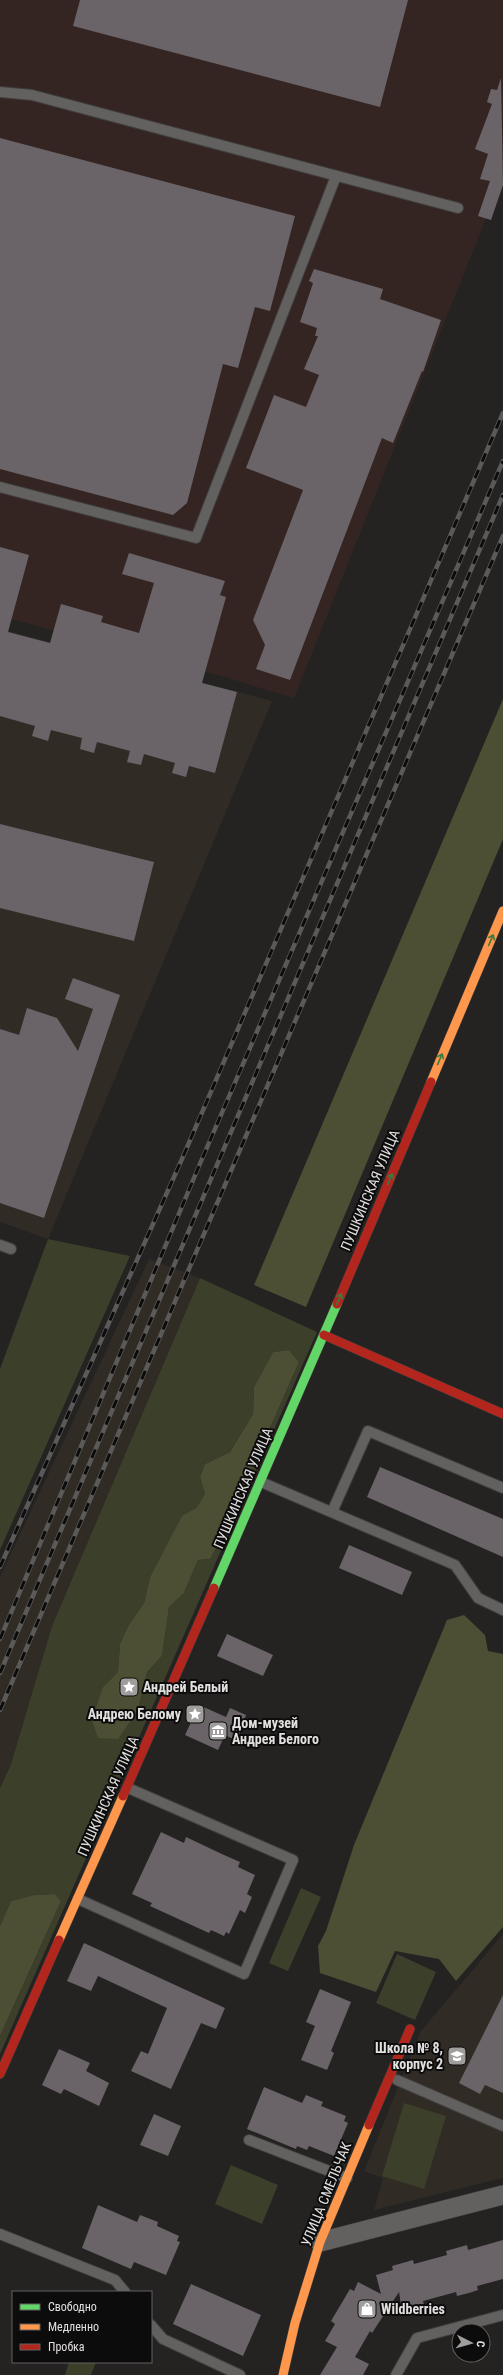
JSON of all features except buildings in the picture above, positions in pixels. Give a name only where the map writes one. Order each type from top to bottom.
[{"type":"street","name":"ПУШКИНСКАЯ УЛИЦА","points":[[0,2074],[128,1788],[261,1482],[503,911]]},
{"type":"street","points":[[324,1335],[503,1413]]},
{"type":"street","name":"УЛИЦА СМЕЛЬЧАК","points":[[283,2375],[295,2323],[320,2242],[410,2029]]},
{"type":"street","points":[[320,2242],[503,2195]]},
{"type":"lane","points":[[0,92],[32,95],[458,208]]},
{"type":"lane","points":[[0,488],[196,538],[336,176]]},
{"type":"lane","points":[[0,1245],[11,1249]]},
{"type":"lane","points":[[332,1512],[368,1431],[503,1488]]},
{"type":"lane","points":[[261,1482],[455,1565],[478,1598],[503,1610]]},
{"type":"lane","points":[[78,1899],[244,1974],[294,1860],[128,1788]]},
{"type":"lane","points":[[397,2080],[503,2126]]},
{"type":"lane","points":[[248,2140],[347,2178]]},
{"type":"lane","points":[[0,2234],[115,2280],[124,2291]]},
{"type":"lane","points":[[396,2375],[417,2338],[503,2315]]},
{"type":"lane","points":[[152,2326],[163,2339],[240,2375]]},
{"type":"shaded area","points":[[0,0],[503,0],[503,176],[294,698],[218,675],[0,616]]},
{"type":"shaded area","points":[[0,629],[272,701],[48,1239],[0,1222]]},
{"type":"shaded area","points":[[149,1259],[200,1278],[52,1626],[11,1764],[0,1788],[0,1577]]},
{"type":"shaded area","name":"Школа № 8, корпус 2","points":[[503,1934],[503,2178],[374,2210],[383,2178],[364,2171],[421,2031]]},
{"type":"green space","points":[[503,699],[503,839],[306,1307],[254,1285]]},
{"type":"green space","points":[[48,1239],[130,1256],[0,1550],[0,1369]]},
{"type":"green space","points":[[200,1278],[317,1332],[0,2054],[0,2036],[61,1901],[55,1894],[34,1895],[11,1901],[0,1926],[0,1788],[11,1764],[52,1626]],"holes":[[[289,1350],[299,1362],[221,1539],[210,1559],[198,1560],[184,1593],[169,1607],[162,1656],[147,1672],[138,1710],[103,1687],[118,1672],[120,1644],[128,1626],[144,1603],[150,1577],[182,1517],[196,1508],[205,1494],[200,1477],[205,1464],[230,1452],[253,1414],[254,1387],[273,1352]]]},
{"type":"green space","points":[[289,1350],[299,1362],[221,1539],[210,1559],[198,1560],[184,1593],[169,1607],[162,1656],[147,1672],[138,1710],[118,1739],[98,1738],[92,1720],[103,1687],[118,1672],[120,1644],[128,1626],[144,1603],[150,1577],[182,1516],[196,1508],[205,1494],[200,1477],[205,1464],[230,1452],[253,1414],[254,1387],[273,1352]]},
{"type":"green space","points":[[464,1615],[485,1635],[488,1651],[503,1654],[503,1927],[456,1981],[439,1959],[395,1951],[376,1992],[320,1973],[318,1946],[326,1931],[354,1845],[447,1620]]},
{"type":"green space","points":[[301,1888],[321,1897],[288,1971],[269,1963]]},
{"type":"green space","points":[[55,1894],[61,1901],[0,2036],[0,1926],[11,1901],[34,1895]]},
{"type":"green space","points":[[397,1954],[436,1972],[415,2020],[376,2003]]},
{"type":"green space","points":[[404,2103],[446,2116],[424,2189],[382,2176]]},
{"type":"green space","points":[[231,2165],[278,2185],[262,2224],[215,2204]]},
{"type":"green space","points":[[69,2363],[96,2363],[91,2375],[65,2375]]},
{"type":"railway","points":[[0,1567],[182,1159],[503,413]]},
{"type":"railway","points":[[0,1639],[199,1166],[503,461]]},
{"type":"railway","points":[[0,1673],[503,495]]},
{"type":"railway","points":[[0,1710],[503,536]]},
{"type":"traffic: fast","points":[[214,1588],[337,1304]]},
{"type":"traffic: slow","points":[[431,1082],[503,911]]},
{"type":"traffic: slow","points":[[59,1940],[123,1796]]},
{"type":"traffic: slow","points":[[283,2375],[295,2323],[320,2242],[369,2125]]},
{"type":"traffic: jam","points":[[337,1304],[431,1082]]},
{"type":"traffic: jam","points":[[324,1335],[503,1414]]},
{"type":"traffic: jam","points":[[123,1796],[214,1588]]},
{"type":"traffic: jam","points":[[0,2074],[59,1940]]},
{"type":"traffic: jam","points":[[369,2125],[410,2029]]},
{"type":"place","name":"Андрей Белый","points":[[129,1687]]},
{"type":"place","name":"Андрею Белому","points":[[195,1714]]},
{"type":"place","name":"Дом-музей Андрея Белого","points":[[218,1731]]},
{"type":"place","name":"Школа № 8, корпус 2","points":[[457,2056]]},
{"type":"place","name":"Wildberries","points":[[367,2309]]}]
